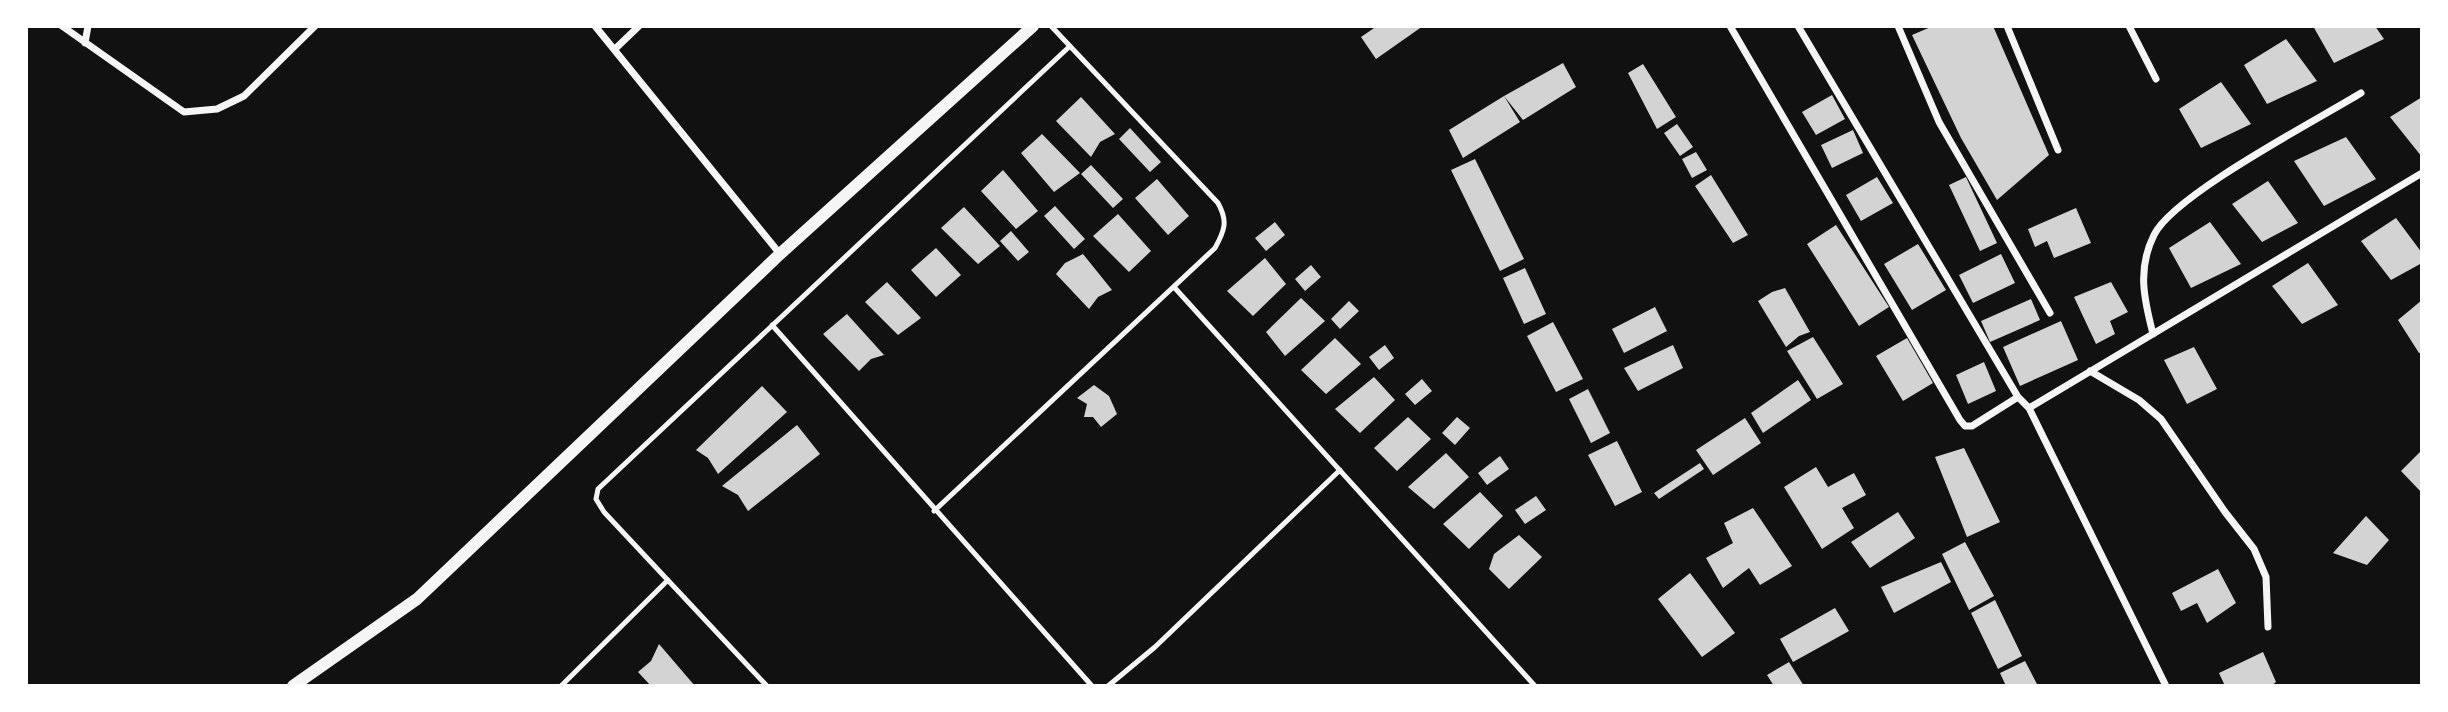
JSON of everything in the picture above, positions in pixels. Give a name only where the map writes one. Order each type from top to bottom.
[{"type":"street","points":[[62,26],[184,112],[217,109],[244,96],[315,26]]},
{"type":"street","points":[[85,43],[88,26]]},
{"type":"street","points":[[595,26],[780,254]]},
{"type":"street","points":[[615,49],[639,26]]},
{"type":"street","points":[[293,686],[417,598],[780,254],[1033,26]]},
{"type":"street","points":[[1730,26],[1960,420],[1965,426],[1972,426],[2018,397]]},
{"type":"street","points":[[1798,26],[2018,397],[2029,408],[2166,686]]},
{"type":"street","points":[[1898,26],[1939,122],[2050,313]]},
{"type":"street","points":[[2007,26],[2058,150]]},
{"type":"street","points":[[2129,26],[2156,79]]},
{"type":"street","points":[[2152,334],[2142,275],[2155,232],[2203,188],[2361,93]]},
{"type":"street","points":[[2029,408],[2422,173]]},
{"type":"street","points":[[2090,372],[2139,400],[2161,419],[2254,549],[2266,577],[2268,627]]},
{"type":"lane","points":[[934,511],[1215,248],[1226,230],[1225,216],[1217,203],[1051,26]]},
{"type":"lane","points":[[767,686],[604,512],[596,499],[598,489],[1070,46]]},
{"type":"lane","points":[[1174,287],[1535,686]]},
{"type":"lane","points":[[772,325],[934,511],[1092,686]]},
{"type":"lane","points":[[1108,686],[1155,647],[1340,470]]},
{"type":"lane","points":[[561,686],[668,580]]},
{"type":"building","points":[[1377,26],[1423,26],[1376,59],[1361,37]]},
{"type":"building","points":[[1933,26],[1993,26],[2049,155],[1997,200],[1961,138],[1912,35]]},
{"type":"building","points":[[2313,26],[2375,26],[2384,39],[2334,63]]},
{"type":"building","points":[[2286,39],[2317,81],[2267,104],[2244,65]]},
{"type":"building","points":[[1563,63],[1576,87],[1523,120],[1504,96]]},
{"type":"building","points":[[1643,64],[1676,117],[1657,129],[1628,73]]},
{"type":"building","points":[[2221,82],[2251,124],[2201,148],[2179,109]]},
{"type":"building","points":[[1832,95],[1845,119],[1816,135],[1802,112]]},
{"type":"building","points":[[1504,96],[1520,122],[1463,158],[1449,130]]},
{"type":"building","points":[[1081,97],[1115,134],[1100,142],[1091,157],[1056,121]]},
{"type":"building","points":[[2422,97],[2422,157],[2390,117]]},
{"type":"building","points":[[1677,124],[1693,147],[1680,156],[1664,133]]},
{"type":"building","points":[[1130,128],[1161,162],[1150,172],[1119,139]]},
{"type":"building","points":[[1853,130],[1863,153],[1832,168],[1821,145]]},
{"type":"building","points":[[1042,134],[1080,173],[1054,192],[1021,153]]},
{"type":"building","points":[[2346,137],[2376,179],[2324,206],[2294,161]]},
{"type":"building","points":[[1696,152],[1707,170],[1692,178],[1682,159]]},
{"type":"building","points":[[1475,159],[1524,259],[1500,271],[1451,170]]},
{"type":"building","points":[[1091,165],[1123,199],[1113,208],[1081,174]]},
{"type":"building","points":[[1003,170],[1038,211],[1016,229],[981,191]]},
{"type":"building","points":[[1711,175],[1748,235],[1733,243],[1695,186]]},
{"type":"building","points":[[1877,177],[1893,203],[1861,221],[1846,195]]},
{"type":"building","points":[[1966,177],[1997,243],[1980,251],[1949,185]]},
{"type":"building","points":[[1157,179],[1189,216],[1168,235],[1135,198]]},
{"type":"building","points":[[2268,181],[2298,223],[2262,242],[2232,204]]},
{"type":"building","points":[[1055,206],[1085,239],[1074,249],[1044,216]]},
{"type":"building","points":[[964,207],[1000,246],[978,264],[941,228]]},
{"type":"building","points":[[2076,208],[2091,243],[2054,258],[2047,241],[2035,247],[2028,229]]},
{"type":"building","points":[[1118,214],[1151,251],[1129,272],[1093,236]]},
{"type":"building","points":[[2396,218],[2422,253],[2422,263],[2391,280],[2361,241]]},
{"type":"building","points":[[1275,222],[1285,235],[1266,251],[1255,238]]},
{"type":"building","points":[[2210,222],[2241,264],[2191,288],[2169,248]]},
{"type":"building","points":[[1836,225],[1889,307],[1859,326],[1807,244]]},
{"type":"building","points":[[1011,231],[1029,252],[1018,261],[1000,241]]},
{"type":"building","points":[[1918,244],[1946,290],[1912,310],[1884,264]]},
{"type":"building","points":[[936,248],[961,275],[936,297],[911,270]]},
{"type":"building","points":[[1083,254],[1112,290],[1098,297],[1089,309],[1056,274],[1065,263]]},
{"type":"building","points":[[2001,254],[2015,283],[1973,303],[1959,275]]},
{"type":"building","points":[[1265,258],[1286,284],[1253,316],[1227,291]]},
{"type":"building","points":[[2308,263],[2338,305],[2302,324],[2272,286]]},
{"type":"building","points":[[1311,265],[1321,277],[1305,291],[1295,279]]},
{"type":"building","points":[[1525,268],[1546,314],[1524,324],[1503,278]]},
{"type":"building","points":[[887,282],[921,318],[898,335],[865,302]]},
{"type":"building","points":[[2111,282],[2128,312],[2110,321],[2115,334],[2096,344],[2074,297]]},
{"type":"building","points":[[1785,288],[1810,332],[1799,336],[1786,347],[1758,301]]},
{"type":"building","points":[[1301,298],[1325,321],[1285,356],[1266,332]]},
{"type":"building","points":[[2031,299],[2040,320],[1990,342],[1981,321]]},
{"type":"building","points":[[2422,300],[2422,352],[2419,353],[2398,320]]},
{"type":"building","points":[[1349,301],[1359,311],[1340,329],[1331,319]]},
{"type":"building","points":[[1655,307],[1667,331],[1624,353],[1612,329]]},
{"type":"building","points":[[847,314],[884,355],[871,359],[859,371],[823,334]]},
{"type":"building","points":[[2061,321],[2078,360],[2020,386],[2003,347]]},
{"type":"building","points":[[1553,322],[1583,379],[1556,392],[1527,336]]},
{"type":"building","points":[[1813,337],[1843,384],[1817,399],[1787,351]]},
{"type":"building","points":[[1335,338],[1361,364],[1326,394],[1301,370]]},
{"type":"building","points":[[1907,338],[1933,383],[1903,401],[1876,356]]},
{"type":"building","points":[[1385,345],[1394,358],[1379,370],[1369,357]]},
{"type":"building","points":[[1673,345],[1683,368],[1638,391],[1624,368]]},
{"type":"building","points":[[2194,347],[2217,389],[2187,404],[2164,360]]},
{"type":"building","points":[[1984,362],[1996,391],[1968,404],[1956,375]]},
{"type":"building","points":[[1374,377],[1395,400],[1360,433],[1335,409]]},
{"type":"building","points":[[1422,379],[1432,391],[1415,405],[1405,394]]},
{"type":"building","points":[[1798,380],[1811,400],[1763,433],[1751,413]]},
{"type":"building","points":[[1094,385],[1109,396],[1117,414],[1101,427],[1093,417],[1084,417],[1087,404],[1077,398]]},
{"type":"building","points":[[762,386],[787,412],[718,474],[708,458],[696,450]]},
{"type":"building","points":[[1588,389],[1610,433],[1591,443],[1569,399]]},
{"type":"building","points":[[1408,417],[1431,439],[1397,471],[1374,448]]},
{"type":"building","points":[[1457,417],[1470,428],[1455,445],[1442,433]]},
{"type":"building","points":[[1745,418],[1761,443],[1713,475],[1696,450]]},
{"type":"building","points":[[797,425],[820,454],[748,511],[738,495],[722,486]]},
{"type":"building","points":[[1617,441],[1642,492],[1615,506],[1588,455]]},
{"type":"building","points":[[1964,448],[2000,522],[1967,537],[1935,457]]},
{"type":"building","points":[[2422,450],[2422,493],[2401,471]]},
{"type":"building","points":[[1446,453],[1469,477],[1434,509],[1408,487]]},
{"type":"building","points":[[1500,456],[1509,469],[1487,485],[1478,473]]},
{"type":"building","points":[[1700,463],[1704,469],[1659,499],[1654,493]]},
{"type":"building","points":[[1816,467],[1828,487],[1854,473],[1866,495],[1842,508],[1854,528],[1822,549],[1784,487]]},
{"type":"building","points":[[1480,492],[1503,516],[1469,549],[1443,524]]},
{"type":"building","points":[[1536,496],[1546,510],[1525,524],[1515,510]]},
{"type":"building","points":[[1753,508],[1792,566],[1760,585],[1749,568],[1723,588],[1706,558],[1733,543],[1724,523]]},
{"type":"building","points":[[1898,512],[1915,538],[1870,568],[1851,542]]},
{"type":"building","points":[[2366,516],[2389,540],[2367,565],[2333,553]]},
{"type":"building","points":[[1519,535],[1542,557],[1509,589],[1489,569],[1494,554]]},
{"type":"building","points":[[1965,542],[1994,596],[1969,610],[1942,554]]},
{"type":"building","points":[[1941,562],[1951,582],[1894,613],[1881,587]]},
{"type":"building","points":[[2218,569],[2236,603],[2207,623],[2197,603],[2181,611],[2172,593]]},
{"type":"building","points":[[1690,573],[1735,633],[1702,657],[1658,599]]},
{"type":"building","points":[[1995,600],[2022,656],[1998,669],[1971,613]]},
{"type":"building","points":[[1835,608],[1849,631],[1793,662],[1780,639]]},
{"type":"building","points":[[659,644],[695,686],[651,686],[638,672],[651,661]]},
{"type":"building","points":[[2263,652],[2276,682],[2271,686],[2225,686],[2219,673]]},
{"type":"building","points":[[2025,661],[2038,686],[2006,686],[2000,673]]},
{"type":"building","points":[[1789,662],[1804,686],[1774,686],[1767,675]]}]
